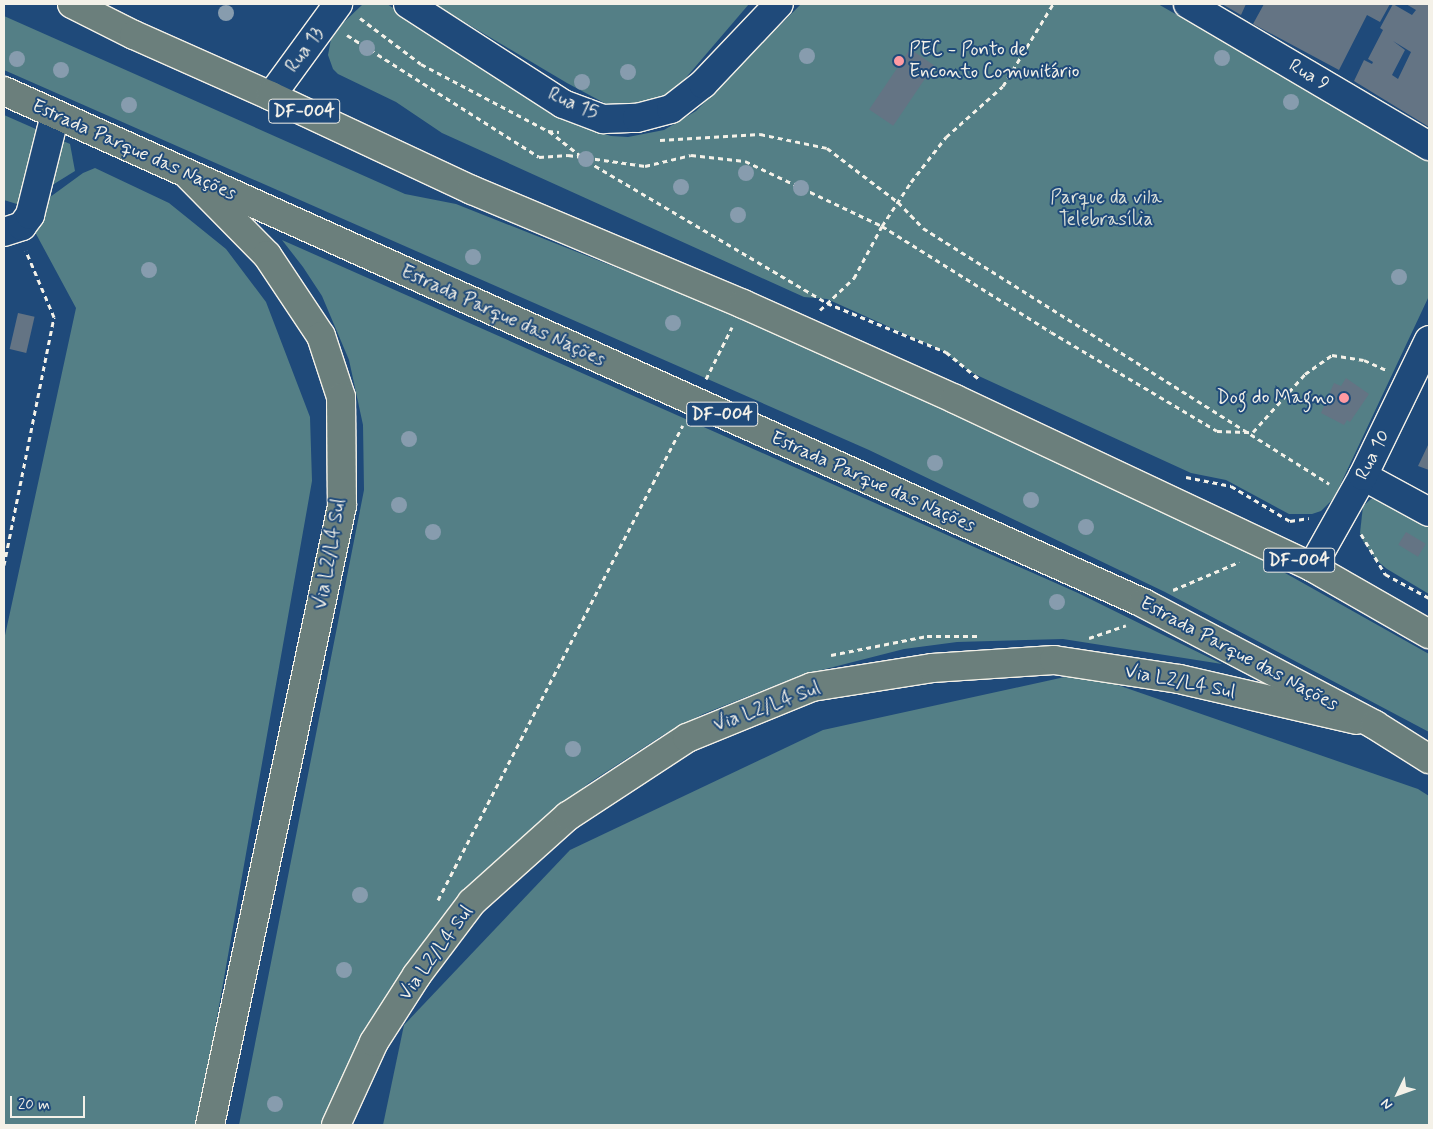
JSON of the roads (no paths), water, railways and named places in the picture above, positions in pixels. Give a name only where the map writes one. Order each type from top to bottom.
[{"type":"main road","name":"DF-004","points":[[72,4],[134,35],[271,96],[472,190],[743,304],[955,399],[1312,567],[1429,634]]},
{"type":"main road","name":"Estrada Parque das Nações","points":[[4,90],[55,115],[1143,603],[1375,725],[1429,759]]},
{"type":"main road","name":"Via L2/L4 Sul","points":[[187,174],[267,254],[321,336],[341,396],[342,506],[210,1125]]},
{"type":"main road","name":"Via L2/L4 Sul","points":[[336,1125],[374,1042],[417,975],[472,902],[568,816],[687,738],[812,687],[932,668],[1054,660],[1179,679],[1375,725]]},
{"type":"street","name":"Rua 15","points":[[408,4],[563,104],[603,119],[636,118],[671,108],[703,84],[779,4]]},
{"type":"street","name":"Rua 9","points":[[1188,4],[1429,146]]},
{"type":"street","name":"Rua 13","points":[[271,96],[339,13]]},
{"type":"street","points":[[11,230],[22,226],[30,215],[55,115]]},
{"type":"street","name":"Rua 10","points":[[1312,567],[1357,486],[1429,340]]},
{"type":"street","points":[[1357,486],[1429,512]]},
{"type":"place","name":"PEC - Ponto de Enconto Comunitário","points":[[899,61]]},
{"type":"place","name":"Dog do Magno","points":[[1344,398]]},
{"type":"park label","name":"Parque da vila Telebrasília","points":[[1106,209]]}]
